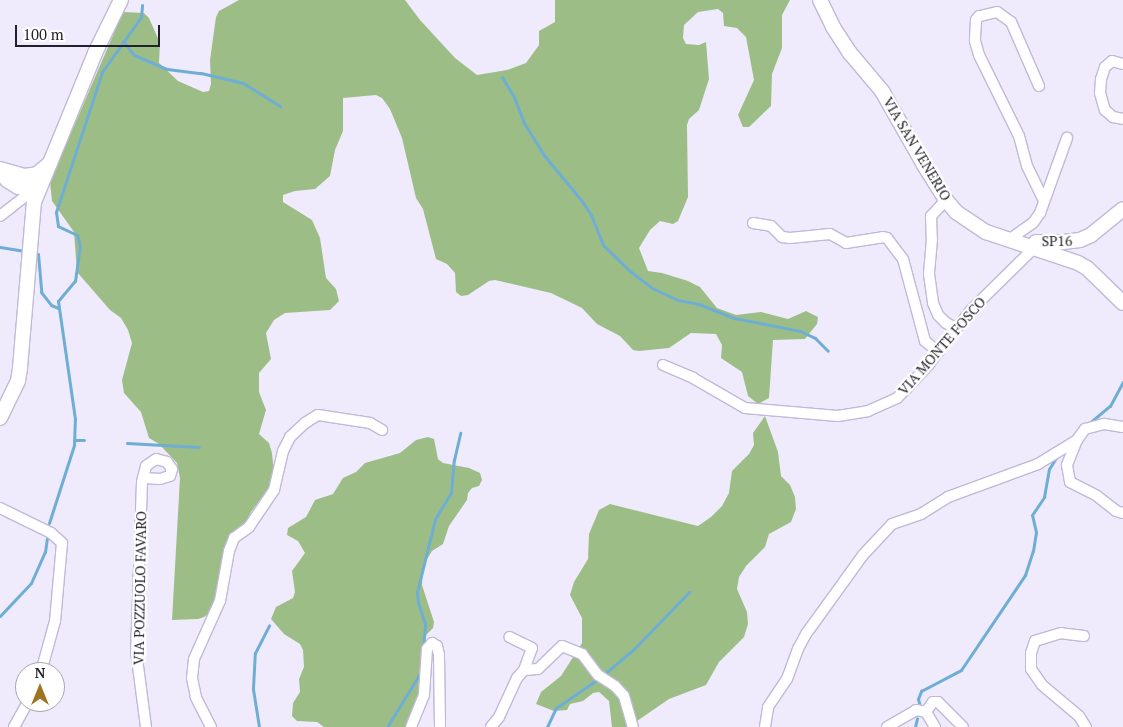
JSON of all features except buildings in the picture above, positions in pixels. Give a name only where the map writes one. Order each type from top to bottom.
[{"type":"street","points":[[0,418],[18,381],[34,210],[40,188],[95,53],[121,0]]},
{"type":"street","name":"VIA SAN VENERIO","points":[[820,0],[826,16],[850,53],[882,92],[946,200],[956,212],[986,232],[1035,247],[1087,268],[1123,304]]},
{"type":"street","points":[[1039,86],[1011,22],[997,12],[979,16],[976,20],[975,41],[979,55],[1019,136],[1027,166],[1043,199]]},
{"type":"street","points":[[1123,64],[1112,61],[1105,67],[1100,79],[1100,93],[1105,110],[1112,117],[1123,119]]},
{"type":"street","points":[[1010,239],[1033,223],[1040,213],[1043,199],[1052,183],[1067,138]]},
{"type":"street","points":[[0,216],[22,187],[50,163]]},
{"type":"street","points":[[0,170],[22,187],[34,210]]},
{"type":"street","points":[[22,187],[40,188]]},
{"type":"street","points":[[946,200],[931,216],[932,239],[928,274],[933,303],[938,315],[946,323],[956,328]]},
{"type":"street","name":"SP16","points":[[1010,239],[1056,244],[1080,240],[1091,235],[1123,209]]},
{"type":"street","points":[[753,223],[770,226],[782,237],[790,238],[830,234],[846,243],[887,238],[903,259],[925,341],[938,352]]},
{"type":"street","name":"VIA MONTE FOSCO","points":[[663,365],[694,378],[745,408],[838,416],[868,411],[897,398],[938,352],[956,328],[1035,247]]},
{"type":"street","points":[[211,727],[196,697],[192,678],[194,659],[220,601],[229,551],[234,538],[249,527],[274,490],[283,451],[290,437],[305,423],[318,415],[370,423],[382,430]]},
{"type":"street","points":[[1123,427],[1094,425],[1085,429],[1077,440],[1067,465],[1070,482],[1097,496],[1123,513]]},
{"type":"street","points":[[764,727],[768,707],[788,680],[806,634],[862,555],[892,524],[920,514],[948,497],[1038,464],[1077,440]]},
{"type":"street","name":"VIA POZZUOLO FAVARO","points":[[143,478],[136,652],[146,727]]},
{"type":"street","points":[[0,508],[51,533],[62,543],[55,621],[44,662]]},
{"type":"street","points":[[1084,636],[1061,633],[1035,641],[1031,653],[1031,669],[1042,685],[1079,716],[1086,727]]},
{"type":"street","points":[[491,727],[517,678],[524,670],[532,648],[509,637]]},
{"type":"street","points":[[411,727],[424,694],[427,649],[432,643],[437,646],[439,655],[440,727]]},
{"type":"street","points":[[524,670],[538,668],[562,646],[582,654],[598,675],[615,686],[624,696],[633,727]]},
{"type":"street","points":[[926,712],[933,702],[938,702],[963,727]]},
{"type":"street","points":[[886,727],[916,710],[926,712],[935,727]]},
{"type":"street","points":[[14,727],[22,712]]},
{"type":"green space","points":[[239,0],[405,0],[420,20],[455,58],[477,75],[507,70],[526,63],[539,45],[539,31],[555,22],[555,0],[790,0],[782,15],[782,48],[772,74],[771,106],[749,127],[743,127],[738,115],[754,80],[746,37],[737,28],[724,26],[723,13],[718,9],[698,12],[684,25],[683,38],[686,44],[699,45],[706,42],[709,79],[699,110],[689,119],[687,125],[688,197],[678,221],[673,224],[660,221],[650,230],[639,248],[648,271],[688,281],[700,287],[717,308],[736,315],[761,312],[788,319],[806,311],[818,317],[817,324],[805,339],[773,340],[769,398],[758,404],[748,396],[742,372],[721,358],[722,345],[716,334],[691,333],[669,348],[639,351],[633,350],[620,336],[597,324],[582,308],[551,293],[495,280],[489,281],[468,295],[461,296],[456,292],[455,273],[447,264],[436,259],[423,209],[416,198],[402,138],[390,109],[382,98],[376,95],[343,98],[343,131],[335,150],[330,176],[315,189],[295,191],[283,195],[283,202],[312,220],[320,238],[326,278],[336,289],[339,301],[330,310],[285,313],[274,320],[266,333],[271,359],[259,373],[259,392],[266,410],[259,434],[269,443],[272,453],[274,473],[271,485],[251,512],[233,547],[227,585],[209,613],[198,619],[172,620],[180,478],[177,463],[159,444],[149,438],[141,412],[124,393],[122,380],[132,343],[128,330],[121,318],[110,310],[77,272],[74,232],[52,201],[50,182],[123,12],[144,13],[149,18],[160,43],[159,63],[178,81],[203,92],[209,91],[211,84],[210,60],[216,17],[219,11]]},
{"type":"green space","points":[[765,416],[778,452],[781,476],[790,485],[795,497],[796,509],[791,522],[769,534],[765,547],[746,566],[739,577],[737,589],[747,612],[748,624],[744,637],[719,662],[706,685],[669,699],[637,721],[633,727],[612,727],[609,701],[599,692],[593,693],[583,701],[570,704],[567,710],[554,711],[536,704],[541,692],[561,676],[582,643],[582,618],[570,595],[574,582],[588,559],[589,534],[599,510],[610,504],[698,526],[722,506],[729,493],[732,471],[749,454],[754,445],[753,433]]},
{"type":"green space","points":[[428,437],[434,439],[438,459],[443,463],[469,468],[480,473],[482,480],[479,486],[472,488],[468,493],[467,500],[449,526],[443,544],[432,551],[423,566],[422,585],[434,622],[433,628],[424,637],[420,691],[405,727],[324,727],[317,722],[297,721],[292,716],[293,703],[300,692],[299,679],[304,667],[303,650],[300,644],[284,634],[271,619],[276,607],[293,598],[295,592],[292,571],[305,553],[298,541],[287,535],[288,528],[306,517],[315,500],[333,494],[343,478],[356,472],[365,463],[400,453],[416,440]]},
{"type":"waterway","points":[[49,523],[74,445],[75,419],[58,301],[75,281],[80,246],[77,235],[58,226],[56,212],[102,72],[141,17],[142,5]]},
{"type":"waterway","points":[[123,41],[134,55],[167,69],[201,73],[243,83],[280,106]]},
{"type":"waterway","points":[[502,77],[514,97],[524,123],[543,154],[582,201],[591,215],[603,245],[631,272],[652,288],[678,300],[699,304],[734,318],[800,331],[815,338],[828,351]]},
{"type":"waterway","points":[[0,247],[25,251]]},
{"type":"waterway","points":[[38,254],[41,292],[51,305],[58,308]]},
{"type":"waterway","points":[[1087,425],[1110,406],[1123,382]]},
{"type":"waterway","points":[[423,649],[425,624],[418,603],[417,592],[435,519],[451,492],[454,460],[460,433]]},
{"type":"waterway","points":[[74,440],[84,440]]},
{"type":"waterway","points":[[127,443],[199,447]]},
{"type":"waterway","points":[[920,706],[918,699],[921,691],[961,670],[1025,575],[1033,551],[1036,532],[1032,515],[1044,497],[1049,469],[1057,456]]},
{"type":"waterway","points":[[0,616],[31,583],[45,552],[47,538]]},
{"type":"waterway","points":[[603,675],[633,650],[689,592]]},
{"type":"waterway","points":[[259,727],[253,688],[255,653],[269,625]]},
{"type":"waterway","points":[[387,727],[422,670]]},
{"type":"waterway","points":[[547,727],[556,708],[598,679]]},
{"type":"waterway","points":[[915,727],[917,718]]}]
